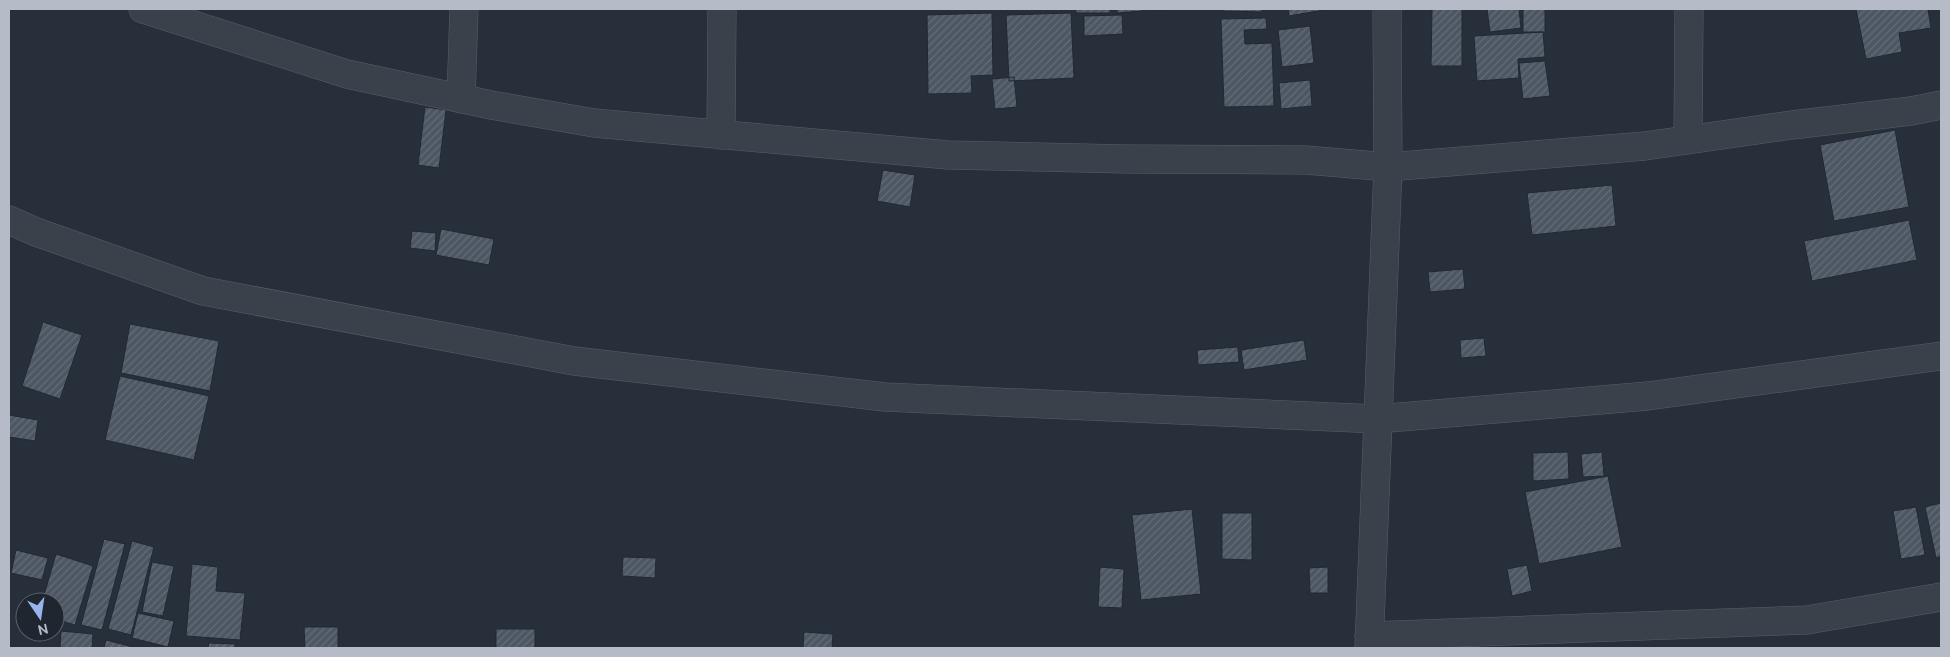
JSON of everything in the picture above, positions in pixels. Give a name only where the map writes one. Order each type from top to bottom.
[{"type":"street","points":[[143,9],[347,74],[461,99],[594,123],[948,155],[1126,159],[1306,160],[1388,167],[1636,147],[1792,125],[1912,111],[1941,105]]},
{"type":"street","points":[[461,99],[464,9]]},
{"type":"street","points":[[721,135],[722,9]]},
{"type":"street","points":[[1387,9],[1388,167],[1369,642],[1807,620],[1941,597]]},
{"type":"street","points":[[1688,140],[1689,9]]},
{"type":"street","points":[[9,220],[36,232],[203,291],[574,360],[885,397],[1377,419],[1648,396],[1941,356]]},
{"type":"building","points":[[1076,9],[1110,9],[1110,13],[1076,13]]},
{"type":"building","points":[[1117,9],[1142,9],[1142,11],[1117,13]]},
{"type":"building","points":[[1150,9],[1218,9],[1150,10]]},
{"type":"building","points":[[1222,9],[1262,9],[1262,12],[1222,11]]},
{"type":"building","points":[[1288,9],[1330,9],[1289,16]]},
{"type":"building","points":[[1432,9],[1462,9],[1462,66],[1431,66]]},
{"type":"building","points":[[1487,9],[1519,9],[1521,28],[1490,32]]},
{"type":"building","points":[[1523,9],[1545,9],[1545,32],[1523,32]]},
{"type":"building","points":[[1856,9],[1928,9],[1931,28],[1899,33],[1902,52],[1866,59]]},
{"type":"building","points":[[992,13],[993,75],[971,76],[972,93],[928,94],[927,15]]},
{"type":"building","points":[[1071,13],[1074,78],[1009,81],[1006,15]]},
{"type":"building","points":[[1122,15],[1123,34],[1084,36],[1084,16]]},
{"type":"building","points":[[1266,18],[1267,29],[1244,30],[1245,44],[1272,43],[1274,106],[1224,107],[1221,19]]},
{"type":"building","points":[[1310,26],[1314,63],[1282,67],[1278,30]]},
{"type":"building","points":[[1543,32],[1545,57],[1518,59],[1519,78],[1477,81],[1474,36]]},
{"type":"building","points":[[1545,61],[1550,96],[1523,99],[1519,63]]},
{"type":"building","points":[[1014,77],[1017,107],[995,109],[992,79]]},
{"type":"building","points":[[1310,80],[1312,106],[1281,109],[1279,83]]},
{"type":"building","points":[[425,107],[446,110],[439,168],[418,165]]},
{"type":"building","points":[[1895,130],[1909,207],[1834,221],[1820,145]]},
{"type":"building","points":[[883,170],[915,175],[910,207],[877,201]]},
{"type":"building","points":[[1612,185],[1616,226],[1532,235],[1527,193]]},
{"type":"building","points":[[1909,220],[1917,260],[1812,281],[1804,241]]},
{"type":"building","points":[[441,229],[494,239],[489,265],[436,255]]},
{"type":"building","points":[[412,231],[436,233],[435,251],[410,248]]},
{"type":"building","points":[[1463,269],[1465,289],[1430,292],[1428,272]]},
{"type":"building","points":[[43,322],[82,335],[60,399],[22,386]]},
{"type":"building","points":[[130,324],[219,341],[210,391],[121,373]]},
{"type":"building","points":[[1484,338],[1486,356],[1461,358],[1460,340]]},
{"type":"building","points":[[1304,340],[1307,360],[1244,370],[1241,350]]},
{"type":"building","points":[[1238,347],[1239,362],[1198,365],[1197,350]]},
{"type":"building","points":[[120,376],[209,396],[194,460],[105,440]]},
{"type":"building","points":[[9,415],[38,420],[35,441],[9,437]]},
{"type":"building","points":[[1568,452],[1569,479],[1533,481],[1533,453]]},
{"type":"building","points":[[1602,452],[1604,476],[1583,477],[1581,454]]},
{"type":"building","points":[[1608,476],[1622,547],[1539,564],[1525,492]]},
{"type":"building","points":[[1941,503],[1941,556],[1936,558],[1925,507]]},
{"type":"building","points":[[1916,507],[1925,555],[1901,559],[1893,511]]},
{"type":"building","points":[[1192,509],[1201,594],[1141,600],[1132,515]]},
{"type":"building","points":[[1222,513],[1252,513],[1252,560],[1222,559]]},
{"type":"building","points":[[104,539],[125,544],[102,630],[81,625]]},
{"type":"building","points":[[132,541],[154,547],[131,635],[108,629]]},
{"type":"building","points":[[16,550],[48,558],[42,580],[11,573]]},
{"type":"building","points":[[56,554],[93,566],[75,625],[65,622],[65,592],[45,592]]},
{"type":"building","points":[[623,557],[656,558],[655,578],[622,576]]},
{"type":"building","points":[[152,562],[174,566],[163,616],[142,612]]},
{"type":"building","points":[[192,564],[218,567],[216,591],[245,593],[240,640],[186,636]]},
{"type":"building","points":[[1527,565],[1532,591],[1512,596],[1507,569]]},
{"type":"building","points":[[1100,567],[1124,569],[1122,608],[1098,607]]},
{"type":"building","points":[[1328,567],[1328,593],[1310,593],[1309,568]]},
{"type":"building","points":[[138,613],[174,621],[168,647],[132,638]]},
{"type":"building","points":[[304,627],[338,627],[338,648],[305,648]]},
{"type":"building","points":[[496,629],[535,629],[535,648],[496,648]]},
{"type":"building","points":[[65,631],[93,634],[92,648],[60,648],[60,642],[65,642]]},
{"type":"building","points":[[804,632],[833,634],[832,648],[803,648]]},
{"type":"building","points":[[106,640],[137,648],[104,648]]},
{"type":"building","points":[[209,643],[235,644],[235,648],[208,648]]}]
